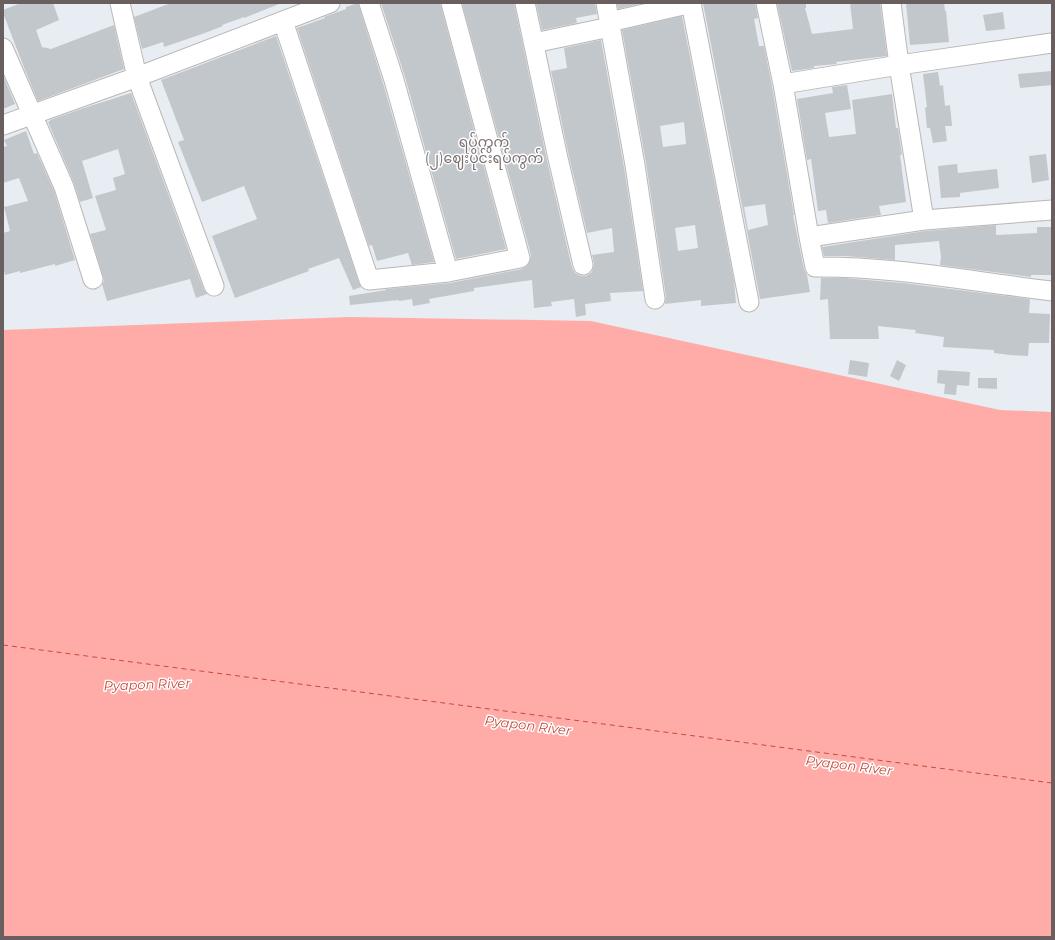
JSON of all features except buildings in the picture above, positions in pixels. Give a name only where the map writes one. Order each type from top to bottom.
[{"type":"street","points":[[120,3],[137,77],[214,286]]},
{"type":"street","points":[[3,125],[137,77],[330,3]]},
{"type":"street","points":[[369,3],[394,80],[448,272]]},
{"type":"street","points":[[284,21],[369,280],[448,272],[520,258],[451,3]]},
{"type":"street","points":[[525,3],[582,265]]},
{"type":"street","points":[[606,3],[635,165],[654,299]]},
{"type":"street","points":[[534,43],[691,3],[749,302]]},
{"type":"street","points":[[766,3],[783,84],[815,267],[868,268],[1052,291]]},
{"type":"street","points":[[891,3],[899,65],[924,220]]},
{"type":"street","points":[[783,84],[899,65],[1052,43]]},
{"type":"street","points":[[3,48],[64,188],[93,279]]},
{"type":"street","points":[[809,237],[924,220],[1052,210]]},
{"type":"water","name":"Pyapon River","points":[[350,317],[591,321],[1000,410],[1052,412],[1052,937],[3,937],[3,330]]},
{"type":"ferry route","points":[[3,645],[1052,783]]},
{"type":"district","name":"ရပ်ကွက် (၂)ဈေးပိုင်းရပ်ကွက်","points":[[484,150]]}]
